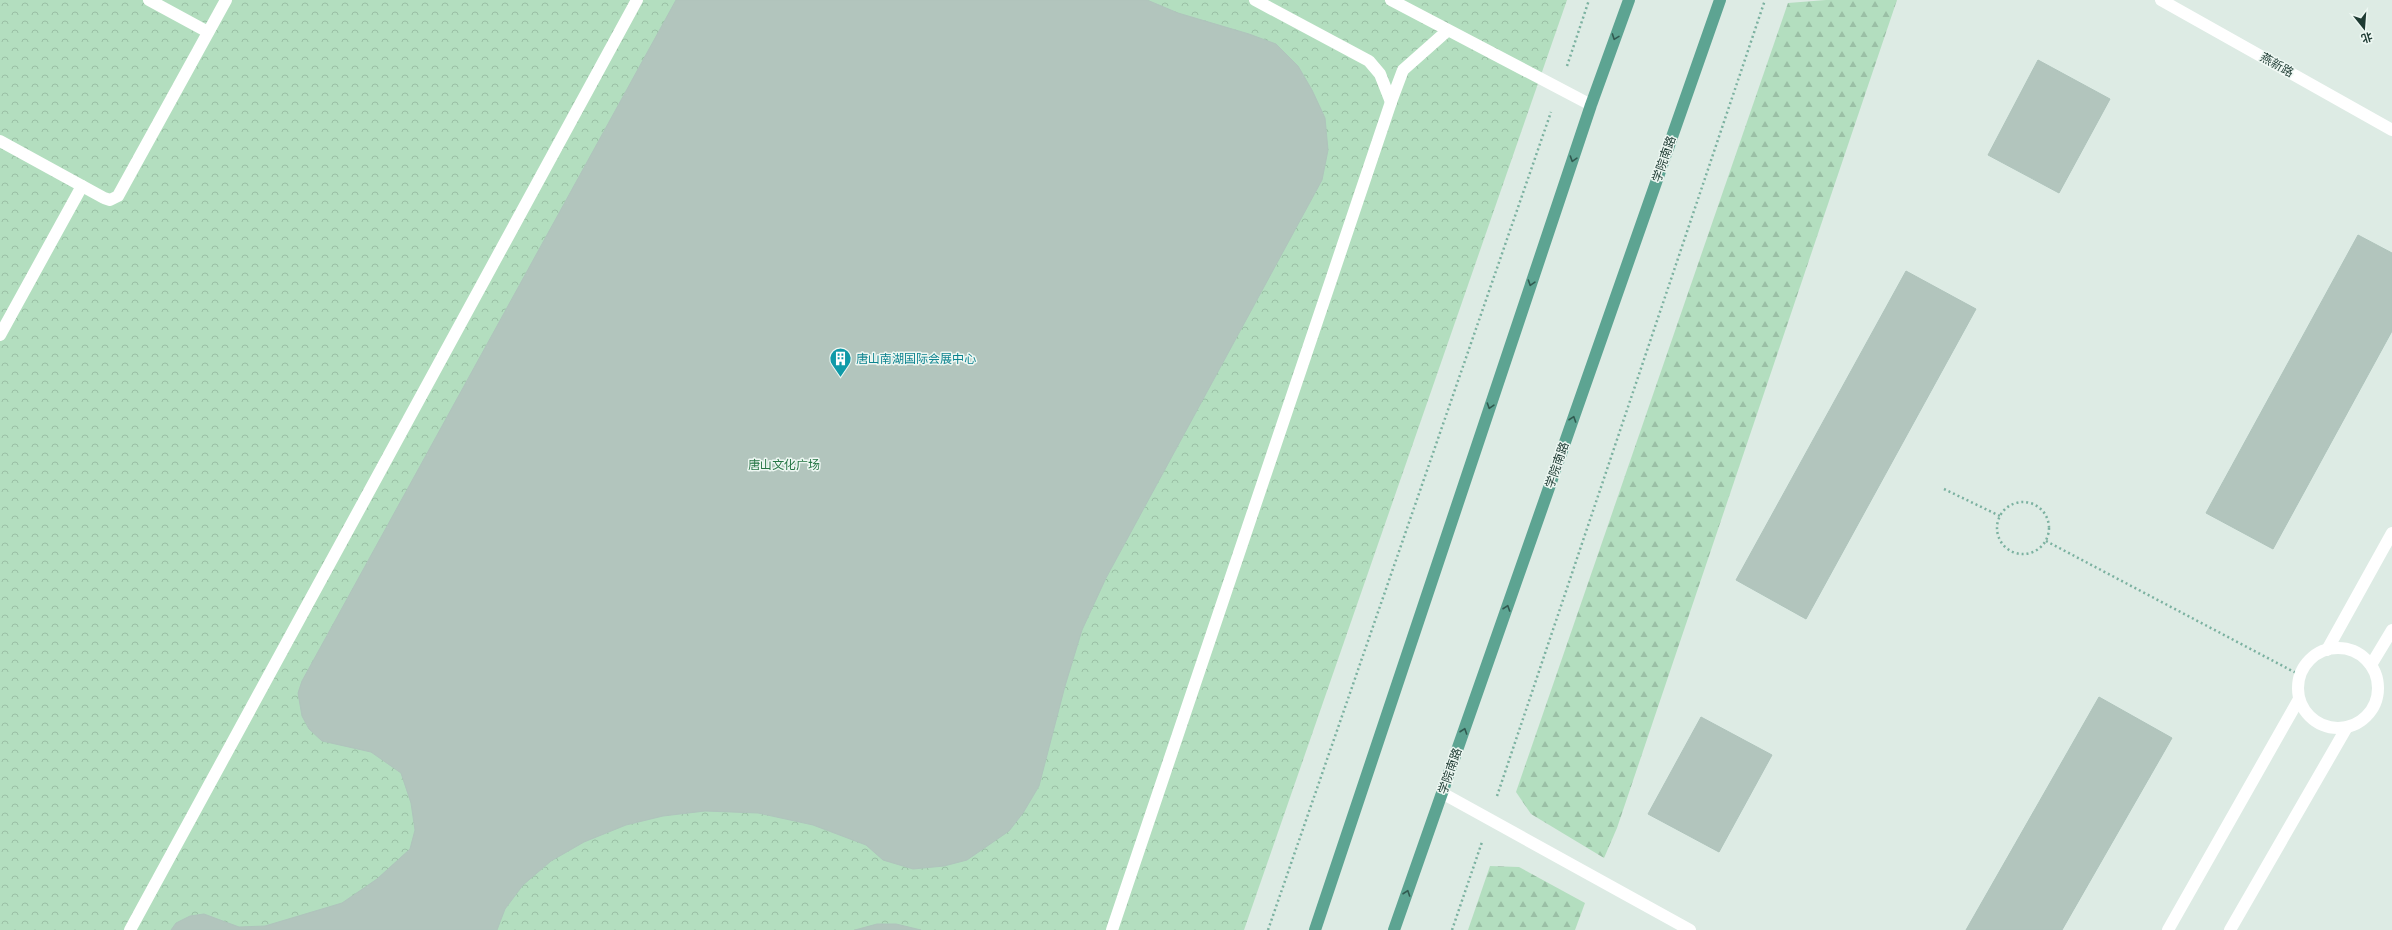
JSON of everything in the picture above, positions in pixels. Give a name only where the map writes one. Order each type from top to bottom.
[{"type":"main road","points":[[1315,930],[1591,105],[1628,0]]},
{"type":"main road","name":"学院南路","points":[[1394,930],[1720,0]]},
{"type":"street","points":[[149,0],[208,32]]},
{"type":"street","points":[[0,141],[104,198],[110,200],[118,196],[226,0]]},
{"type":"street","points":[[130,930],[637,0]]},
{"type":"street","points":[[1255,0],[1369,61],[1380,74],[1391,102]]},
{"type":"street","points":[[1391,0],[1447,31],[1591,105]]},
{"type":"street","name":"燕新路","points":[[2161,0],[2392,130]]},
{"type":"street","points":[[1112,930],[1391,102],[1403,70],[1447,31]]},
{"type":"street","points":[[0,335],[82,186]]},
{"type":"street","points":[[2327,650],[2392,533]]},
{"type":"street","points":[[2371,665],[2392,630]]},
{"type":"street","points":[[2327,650],[2351,650],[2362,656],[2371,665],[2377,676],[2379,690],[2376,703],[2369,714],[2359,722],[2347,727],[2335,728],[2323,726],[2308,714],[2299,699],[2298,686],[2300,675],[2311,659],[2327,650]]},
{"type":"street","points":[[2168,930],[2299,699]]},
{"type":"street","points":[[2230,930],[2347,727]]},
{"type":"street","points":[[1442,793],[1690,930]]},
{"type":"path","points":[[1268,930],[1589,0]]},
{"type":"path","points":[[1452,930],[1765,0]]},
{"type":"path","points":[[1944,489],[2000,516]]},
{"type":"path","points":[[2026,501],[2035,504],[2042,509],[2049,525],[2046,541],[2036,550],[2024,555],[2007,550],[1997,536],[1996,527],[2000,516],[2009,505],[2026,501]]},
{"type":"path","points":[[2046,541],[2300,675]]},
{"type":"green space","name":"唐山文化广场","points":[[0,0],[1567,0],[1244,930],[0,930]]},
{"type":"green space","points":[[1826,0],[1897,0],[1617,828],[1604,858],[1531,814],[1516,792],[1788,3]]},
{"type":"green space","points":[[1490,866],[1519,867],[1585,903],[1575,930],[1468,930]]},
{"type":"building","name":"唐山南湖国际会展中心","points":[[676,0],[1147,0],[1178,13],[1249,34],[1276,44],[1298,66],[1312,90],[1325,118],[1328,150],[1322,180],[1106,578],[1082,630],[1065,686],[1039,786],[1023,813],[1009,831],[967,860],[944,866],[913,869],[883,860],[866,845],[813,825],[758,813],[705,811],[663,816],[626,825],[584,842],[551,861],[523,885],[505,909],[497,930],[171,930],[176,923],[190,916],[204,914],[239,927],[265,926],[342,903],[377,879],[410,849],[415,830],[411,803],[401,773],[371,752],[322,741],[309,729],[302,716],[298,693],[302,681]]},
{"type":"building","points":[[2038,60],[2110,99],[2059,193],[1988,155]]},
{"type":"building","points":[[2358,235],[2392,253],[2392,331],[2273,549],[2206,513]]},
{"type":"building","points":[[1906,271],[1976,309],[1806,619],[1736,580]]},
{"type":"building","points":[[2099,697],[2172,738],[2062,930],[1966,930]]},
{"type":"building","points":[[1701,717],[1772,755],[1719,852],[1648,814]]},
{"type":"building","points":[[877,924],[896,924],[921,930],[855,930]]},
{"type":"place","name":"唐山南湖国际会展中心","points":[[841,378]]}]
